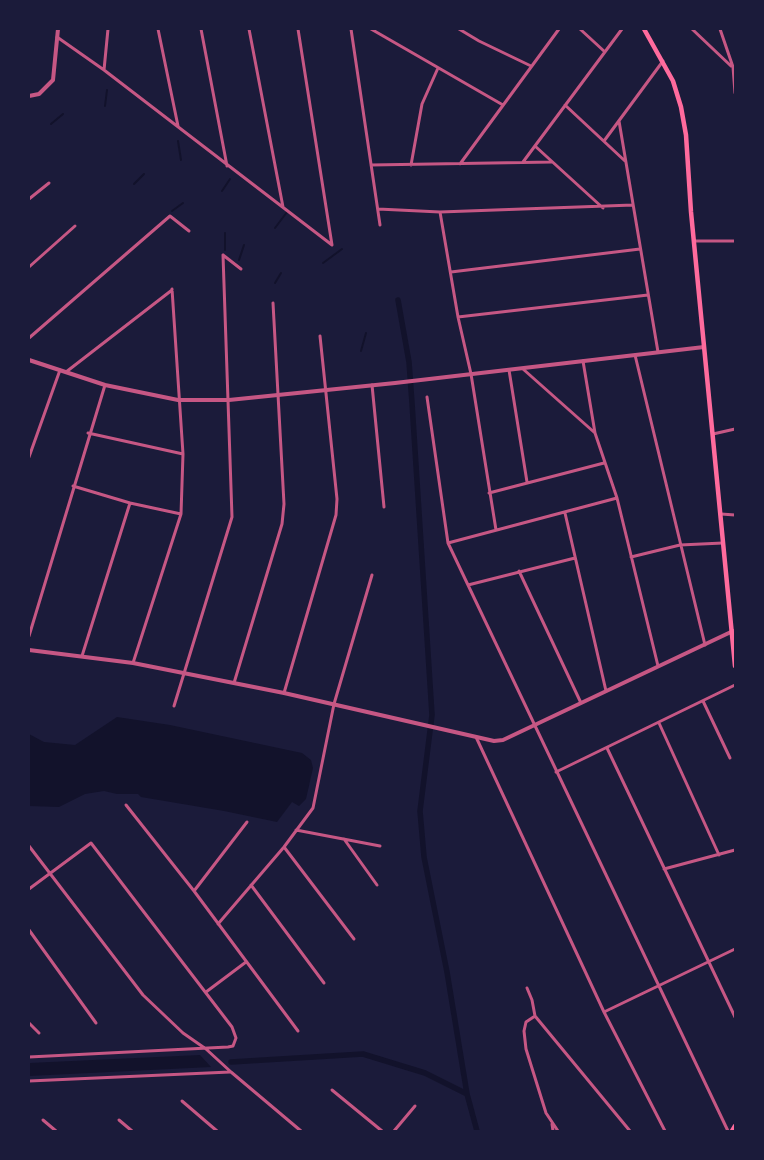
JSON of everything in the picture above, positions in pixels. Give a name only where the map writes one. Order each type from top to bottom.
[{"type":"main road","points":[[644,29],[664,60],[678,94],[684,119],[712,434],[733,620],[735,666]]},
{"type":"main road","points":[[732,1131],[735,1126]]},
{"type":"street","points":[[29,96],[39,94],[53,80],[58,29]]},
{"type":"street","points":[[104,70],[108,29]]},
{"type":"street","points":[[158,29],[178,127]]},
{"type":"street","points":[[201,29],[227,166]]},
{"type":"street","points":[[249,29],[284,208]]},
{"type":"street","points":[[57,37],[104,70],[332,245],[298,29]]},
{"type":"street","points":[[351,29],[380,225]]},
{"type":"street","points":[[371,29],[503,105]]},
{"type":"street","points":[[459,29],[479,41],[531,66]]},
{"type":"street","points":[[460,164],[557,30],[551,29]]},
{"type":"street","points":[[580,29],[605,52]]},
{"type":"street","points":[[523,162],[622,29]]},
{"type":"street","points":[[692,29],[734,68]]},
{"type":"street","points":[[720,29],[734,68],[735,93]]},
{"type":"street","points":[[604,141],[664,60]]},
{"type":"street","points":[[411,165],[422,104],[438,68]]},
{"type":"street","points":[[565,105],[626,162]]},
{"type":"street","points":[[619,121],[658,352]]},
{"type":"street","points":[[535,146],[603,208]]},
{"type":"street","points":[[371,166],[552,162]]},
{"type":"street","points":[[29,199],[50,183]]},
{"type":"street","points":[[378,209],[440,212],[633,206]]},
{"type":"street","points":[[440,212],[458,317],[471,374],[488,493],[496,530]]},
{"type":"street","points":[[29,338],[170,216],[189,231]]},
{"type":"street","points":[[29,266],[75,226]]},
{"type":"street","points":[[695,241],[735,241]]},
{"type":"street","points":[[451,272],[640,249]]},
{"type":"street","points":[[174,706],[232,517],[223,255],[241,269]]},
{"type":"street","points":[[66,372],[172,289],[183,454],[181,514],[133,663]]},
{"type":"street","points":[[458,317],[648,295]]},
{"type":"street","points":[[234,683],[282,524],[284,504],[280,396],[273,303]]},
{"type":"street","points":[[284,693],[336,515],[320,336]]},
{"type":"street","points":[[29,360],[104,385],[178,400],[229,400],[280,396],[704,347]]},
{"type":"street","points":[[635,355],[705,644]]},
{"type":"street","points":[[583,361],[595,433],[617,498],[658,667]]},
{"type":"street","points":[[523,368],[595,433]]},
{"type":"street","points":[[29,457],[60,370]]},
{"type":"street","points":[[509,370],[527,482]]},
{"type":"street","points":[[29,636],[88,433],[104,385]]},
{"type":"street","points":[[372,385],[384,506]]},
{"type":"street","points":[[427,397],[448,543],[533,726],[728,1131]]},
{"type":"street","points":[[712,434],[735,429]]},
{"type":"street","points":[[88,433],[183,454]]},
{"type":"street","points":[[488,493],[604,463]]},
{"type":"street","points":[[73,486],[130,503],[181,514]]},
{"type":"street","points":[[448,543],[617,498]]},
{"type":"street","points":[[82,656],[130,503]]},
{"type":"street","points":[[565,512],[606,691]]},
{"type":"street","points":[[721,514],[735,515]]},
{"type":"street","points":[[631,557],[680,545],[724,542]]},
{"type":"street","points":[[468,585],[575,558]]},
{"type":"street","points":[[519,571],[581,703]]},
{"type":"street","points":[[218,924],[284,847],[312,808],[334,704],[372,575]]},
{"type":"street","points":[[29,651],[133,663],[284,693],[494,741],[503,740],[732,631]]},
{"type":"street","points":[[556,772],[735,685]]},
{"type":"street","points":[[703,701],[730,758]]},
{"type":"street","points":[[659,722],[719,854]]},
{"type":"street","points":[[476,737],[604,1012],[665,1131]]},
{"type":"street","points":[[607,748],[735,1017]]},
{"type":"street","points":[[126,805],[194,891],[298,1031]]},
{"type":"street","points":[[194,891],[247,822]]},
{"type":"street","points":[[296,830],[380,846]]},
{"type":"street","points":[[343,839],[377,885]]},
{"type":"street","points":[[29,889],[91,843],[206,992],[232,1027],[236,1038],[233,1046],[206,1049],[29,1057]]},
{"type":"street","points":[[29,846],[143,995],[183,1033],[206,1049],[301,1131]]},
{"type":"street","points":[[284,847],[354,939]]},
{"type":"street","points":[[664,869],[735,850]]},
{"type":"street","points":[[251,885],[324,983]]},
{"type":"street","points":[[29,930],[96,1023]]},
{"type":"street","points":[[604,1012],[735,949]]},
{"type":"street","points":[[206,992],[246,962]]},
{"type":"street","points":[[527,988],[532,1000],[535,1016],[630,1131]]},
{"type":"street","points":[[535,1016],[526,1022],[524,1031],[526,1049],[546,1114],[558,1131]]},
{"type":"street","points":[[29,1023],[38,1033]]},
{"type":"street","points":[[29,1081],[231,1072]]},
{"type":"street","points":[[332,1090],[382,1131]]},
{"type":"street","points":[[182,1101],[217,1131]]},
{"type":"street","points":[[394,1131],[415,1106]]},
{"type":"street","points":[[43,1120],[56,1131]]},
{"type":"street","points":[[119,1120],[132,1131]]},
{"type":"street","points":[[552,1123],[553,1131]]},
{"type":"shaded area","points":[[117,717],[170,725],[302,753],[311,760],[313,768],[306,799],[299,806],[292,802],[277,822],[141,797],[138,794],[117,794],[104,791],[85,794],[59,807],[29,806],[29,734],[44,742],[75,745]]},
{"type":"shaded area","points":[[200,1055],[211,1067],[29,1076],[29,1063]]},
{"type":"waterway","points":[[105,106],[107,90]]},
{"type":"waterway","points":[[51,124],[63,114]]},
{"type":"waterway","points":[[178,141],[181,160]]},
{"type":"waterway","points":[[134,184],[144,174]]},
{"type":"waterway","points":[[222,191],[230,179]]},
{"type":"waterway","points":[[172,211],[183,203]]},
{"type":"waterway","points":[[275,228],[287,212]]},
{"type":"waterway","points":[[225,233],[225,250]]},
{"type":"waterway","points":[[239,260],[244,245]]},
{"type":"waterway","points":[[323,263],[342,249]]},
{"type":"waterway","points":[[275,283],[281,273]]},
{"type":"waterway","points":[[398,300],[409,362],[432,715],[420,811],[424,857],[447,972],[467,1094],[477,1131]]},
{"type":"waterway","points":[[361,351],[366,333]]},
{"type":"waterway","points":[[231,1062],[363,1054],[425,1073],[467,1094]]}]
